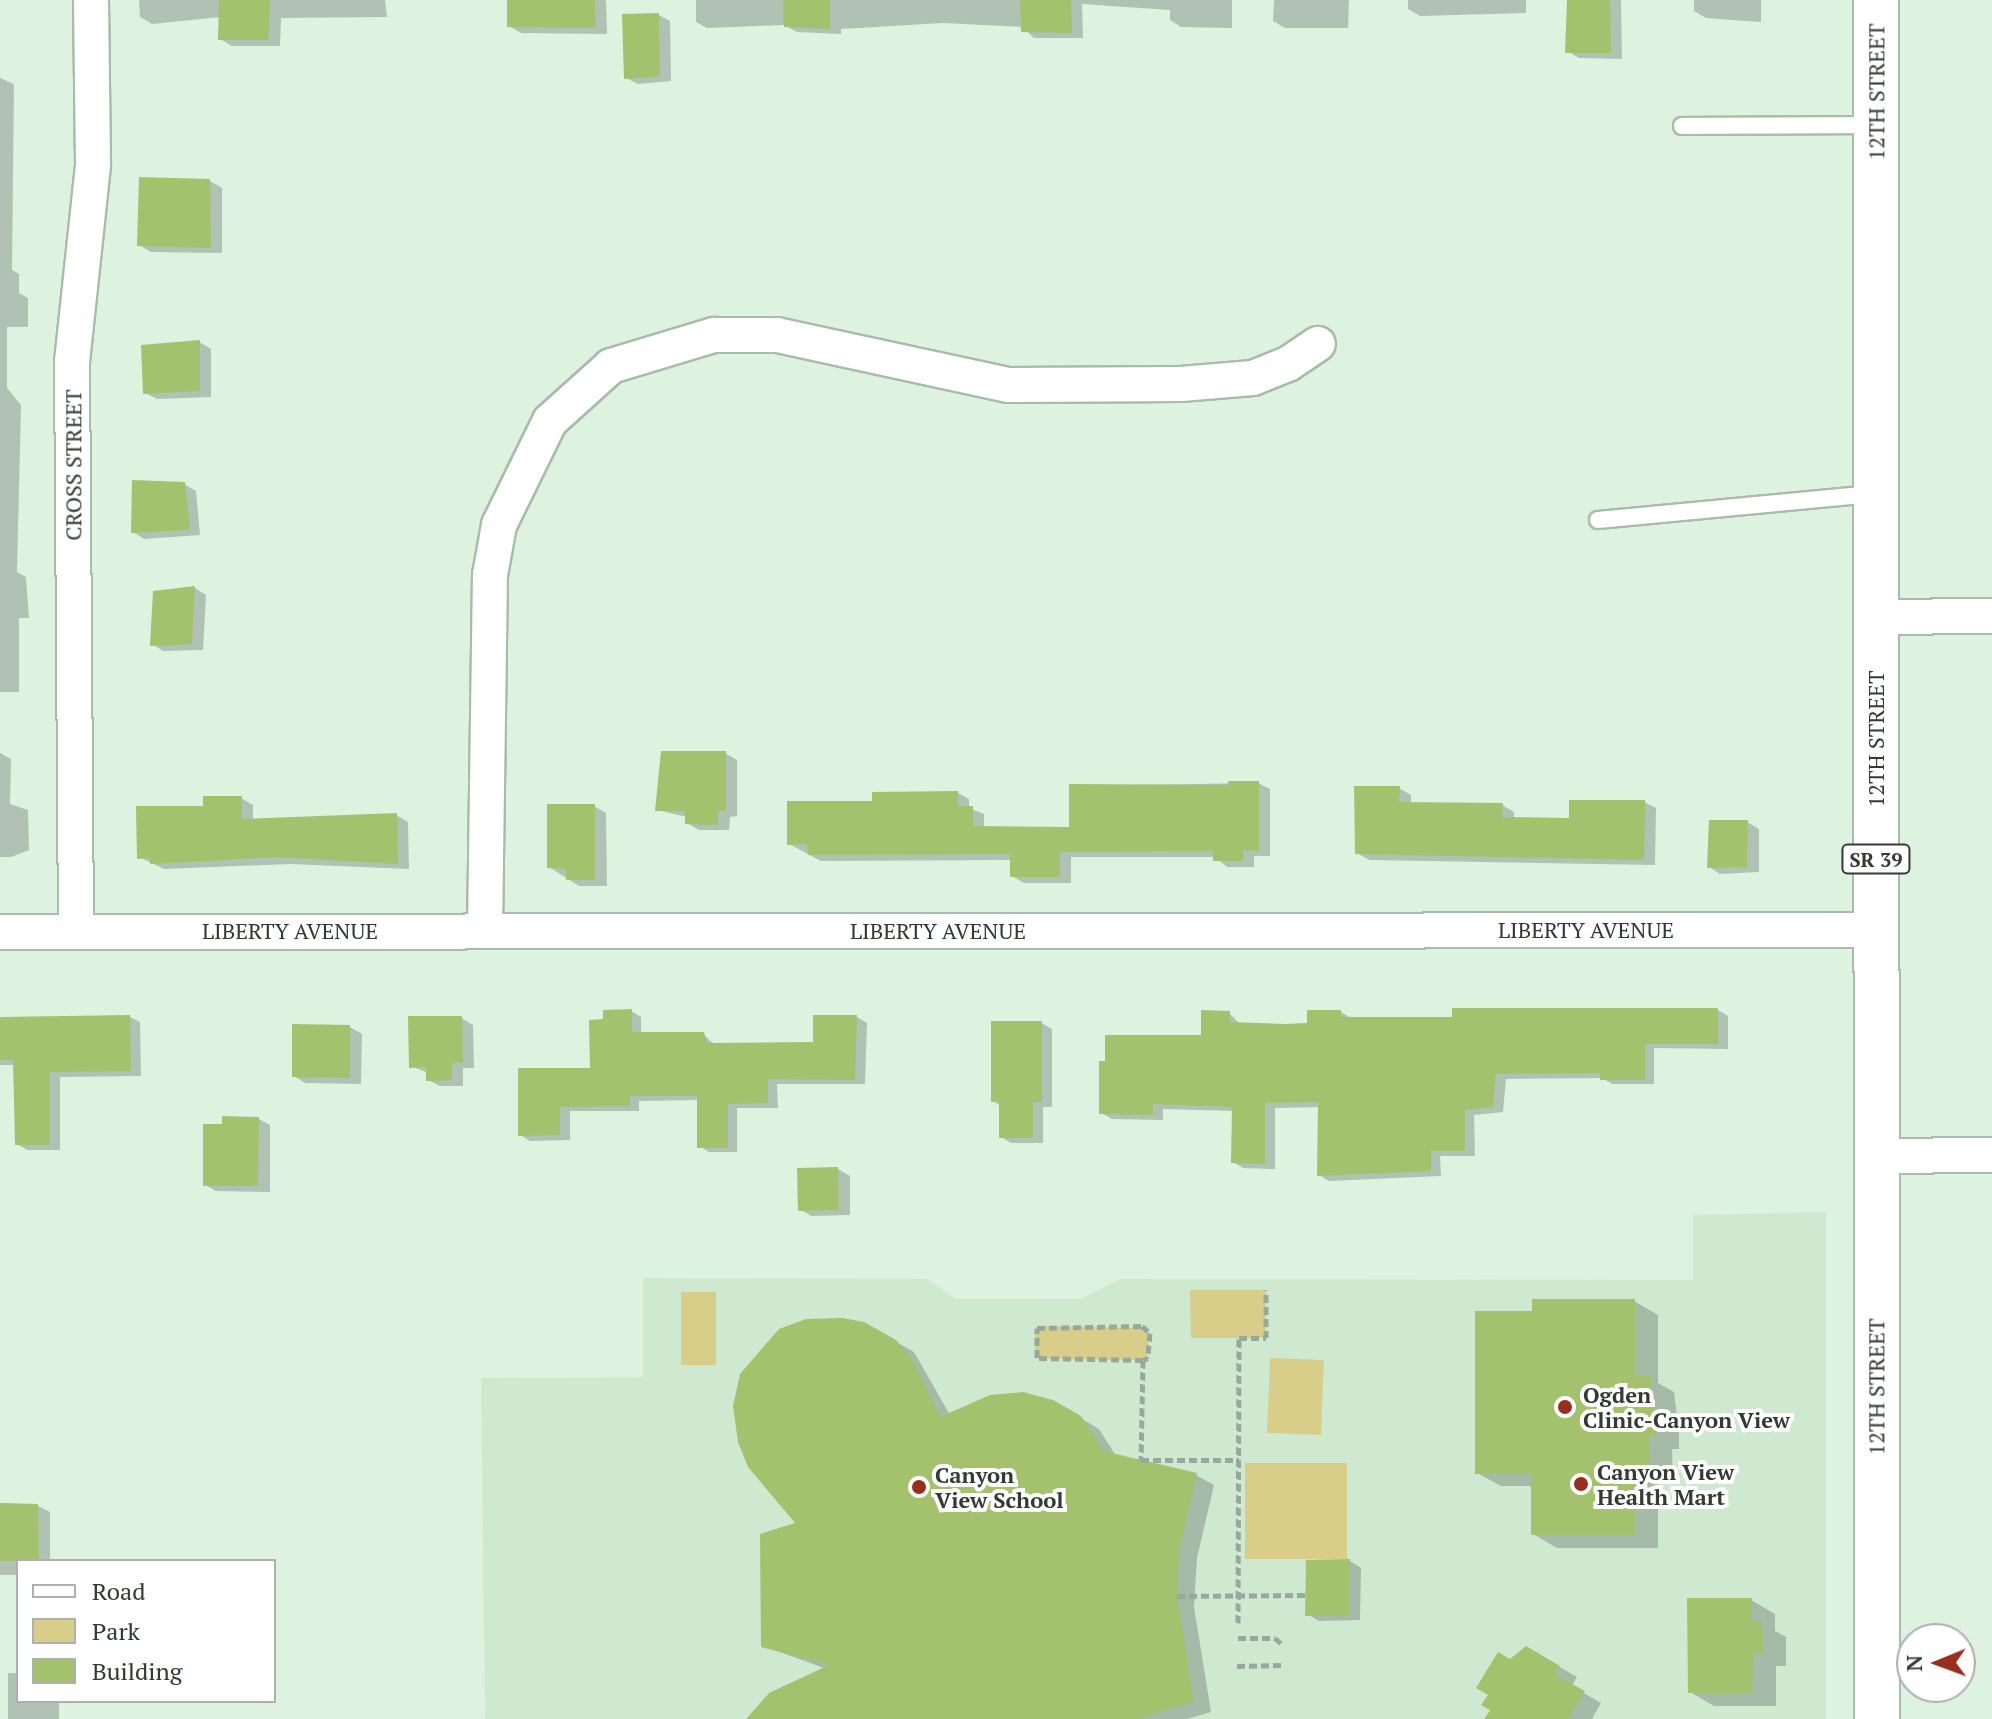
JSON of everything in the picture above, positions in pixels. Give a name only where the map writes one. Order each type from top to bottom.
[{"type":"main road","name":"12TH STREET","points":[[1876,0],[1877,1719]]},
{"type":"street","name":"CROSS STREET","points":[[76,932],[72,362],[93,164],[91,0]]},
{"type":"street","points":[[485,931],[490,575],[499,525],[550,421],[611,366],[714,335],[777,335],[1009,385],[1181,384],[1253,378],[1288,364],[1318,344]]},
{"type":"street","points":[[1876,617],[1992,616]]},
{"type":"street","name":"LIBERTY AVENUE","points":[[0,932],[1876,930]]},
{"type":"street","points":[[1876,1156],[1992,1155]]},
{"type":"lane","points":[[1682,126],[1876,125]]},
{"type":"lane","points":[[1598,520],[1876,494]]},
{"type":"path","points":[[1238,1623],[1239,1338],[1266,1338],[1266,1290]]},
{"type":"path","points":[[1142,1326],[1150,1333],[1148,1358],[1143,1360],[1037,1358],[1037,1328],[1142,1326]]},
{"type":"path","points":[[1143,1360],[1141,1460],[1239,1460]]},
{"type":"path","points":[[1177,1596],[1306,1595]]},
{"type":"path","points":[[1238,1638],[1275,1638],[1284,1646]]},
{"type":"path","points":[[1237,1666],[1284,1665]]},
{"type":"shaded area","name":"Canyon View School","points":[[1826,1212],[1826,1719],[485,1719],[481,1378],[643,1377],[643,1278],[928,1279],[956,1299],[1080,1299],[1120,1279],[1693,1280],[1693,1215]]},
{"type":"green space","points":[[1190,1290],[1266,1290],[1266,1338],[1191,1338]]},
{"type":"green space","points":[[681,1292],[716,1292],[716,1365],[681,1365]]},
{"type":"green space","points":[[1041,1326],[1148,1328],[1149,1354],[1143,1360],[1041,1359],[1035,1355],[1035,1332]]},
{"type":"green space","points":[[1270,1358],[1324,1360],[1321,1435],[1267,1433]]},
{"type":"green space","points":[[1245,1463],[1347,1463],[1347,1559],[1245,1559]]},
{"type":"building","points":[[219,0],[270,0],[268,40],[218,40]]},
{"type":"building","points":[[507,0],[595,0],[596,28],[507,27]]},
{"type":"building","points":[[783,0],[830,0],[830,29],[784,27]]},
{"type":"building","points":[[1020,0],[1071,0],[1072,33],[1021,32]]},
{"type":"building","points":[[1567,0],[1610,0],[1611,53],[1565,53]]},
{"type":"building","points":[[659,13],[660,76],[624,79],[622,14]]},
{"type":"building","points":[[139,177],[210,179],[211,248],[137,246]]},
{"type":"building","points":[[200,340],[200,391],[143,394],[141,345]]},
{"type":"building","points":[[132,480],[185,482],[190,530],[131,533]]},
{"type":"building","points":[[195,586],[192,644],[150,646],[153,591]]},
{"type":"building","points":[[661,751],[726,751],[726,811],[718,811],[718,825],[685,824],[685,811],[655,811]]},
{"type":"building","points":[[1228,781],[1259,781],[1259,851],[1243,850],[1243,861],[1213,861],[1213,851],[1060,852],[1060,877],[1010,877],[1010,854],[808,855],[807,844],[787,845],[787,801],[872,801],[872,792],[958,791],[958,806],[973,806],[973,826],[1069,827],[1069,784],[1228,785]]},
{"type":"building","points":[[1354,786],[1400,786],[1399,802],[1503,803],[1502,817],[1569,818],[1569,800],[1645,800],[1644,860],[1355,854]]},
{"type":"building","points":[[203,796],[242,796],[242,819],[397,813],[398,864],[277,857],[150,864],[150,858],[137,859],[136,806],[203,806]]},
{"type":"building","points":[[547,804],[595,804],[595,880],[566,880],[566,869],[547,868]]},
{"type":"building","points":[[1709,820],[1748,820],[1747,867],[1707,868]]},
{"type":"building","points":[[1452,1008],[1718,1008],[1718,1044],[1645,1044],[1645,1080],[1600,1080],[1600,1073],[1496,1074],[1493,1107],[1465,1110],[1465,1151],[1431,1151],[1431,1171],[1317,1176],[1318,1102],[1265,1103],[1265,1164],[1231,1163],[1232,1107],[1153,1104],[1153,1115],[1099,1114],[1099,1061],[1105,1061],[1105,1035],[1201,1035],[1201,1010],[1230,1011],[1230,1022],[1286,1024],[1307,1023],[1307,1010],[1341,1010],[1341,1017],[1452,1017]]},
{"type":"building","points":[[632,1009],[632,1032],[704,1032],[707,1043],[813,1042],[813,1015],[857,1015],[855,1080],[768,1079],[768,1103],[728,1104],[728,1148],[697,1148],[697,1096],[630,1096],[630,1106],[560,1107],[560,1135],[518,1136],[518,1068],[590,1068],[589,1020],[603,1019],[603,1010]]},
{"type":"building","points":[[130,1015],[131,1071],[50,1072],[50,1145],[15,1145],[13,1060],[0,1060],[0,1017]]},
{"type":"building","points":[[408,1016],[462,1016],[463,1062],[452,1063],[452,1080],[426,1081],[426,1067],[409,1068]]},
{"type":"building","points":[[991,1021],[1042,1021],[1042,1102],[1033,1102],[1033,1138],[999,1138],[999,1102],[991,1102]]},
{"type":"building","points":[[292,1024],[350,1025],[350,1078],[292,1077]]},
{"type":"building","points":[[222,1116],[259,1117],[258,1186],[203,1186],[203,1124],[222,1124]]},
{"type":"building","points":[[838,1167],[839,1210],[798,1211],[797,1168]]},
{"type":"building","name":"Ogden Clinic-Canyon View","points":[[1532,1299],[1635,1299],[1635,1376],[1650,1376],[1656,1437],[1649,1436],[1650,1466],[1635,1466],[1635,1535],[1531,1535],[1531,1474],[1475,1474],[1475,1311],[1532,1311]]},
{"type":"building","name":"Canyon View School","points":[[842,1318],[864,1322],[896,1340],[913,1361],[940,1417],[990,1395],[1023,1392],[1053,1400],[1081,1416],[1103,1451],[1197,1473],[1180,1547],[1177,1596],[1194,1702],[1136,1719],[746,1719],[769,1693],[829,1665],[761,1647],[760,1534],[795,1523],[748,1467],[738,1442],[733,1406],[740,1374],[779,1329],[806,1319]]},
{"type":"building","points":[[0,1503],[38,1504],[39,1559],[0,1561]]},
{"type":"building","points":[[1350,1559],[1349,1615],[1305,1616],[1306,1560]]},
{"type":"building","points":[[1687,1598],[1752,1598],[1752,1622],[1762,1621],[1763,1653],[1753,1653],[1752,1693],[1688,1693]]},
{"type":"building","points":[[1526,1646],[1560,1666],[1555,1675],[1585,1691],[1568,1719],[1484,1719],[1490,1710],[1481,1705],[1488,1695],[1476,1688],[1498,1652],[1510,1659]]},
{"type":"place","name":"Ogden Clinic-Canyon View","points":[[1565,1407]]},
{"type":"place","name":"Canyon View Health Mart","points":[[1581,1484]]},
{"type":"place","name":"Canyon View School","points":[[919,1487]]}]
